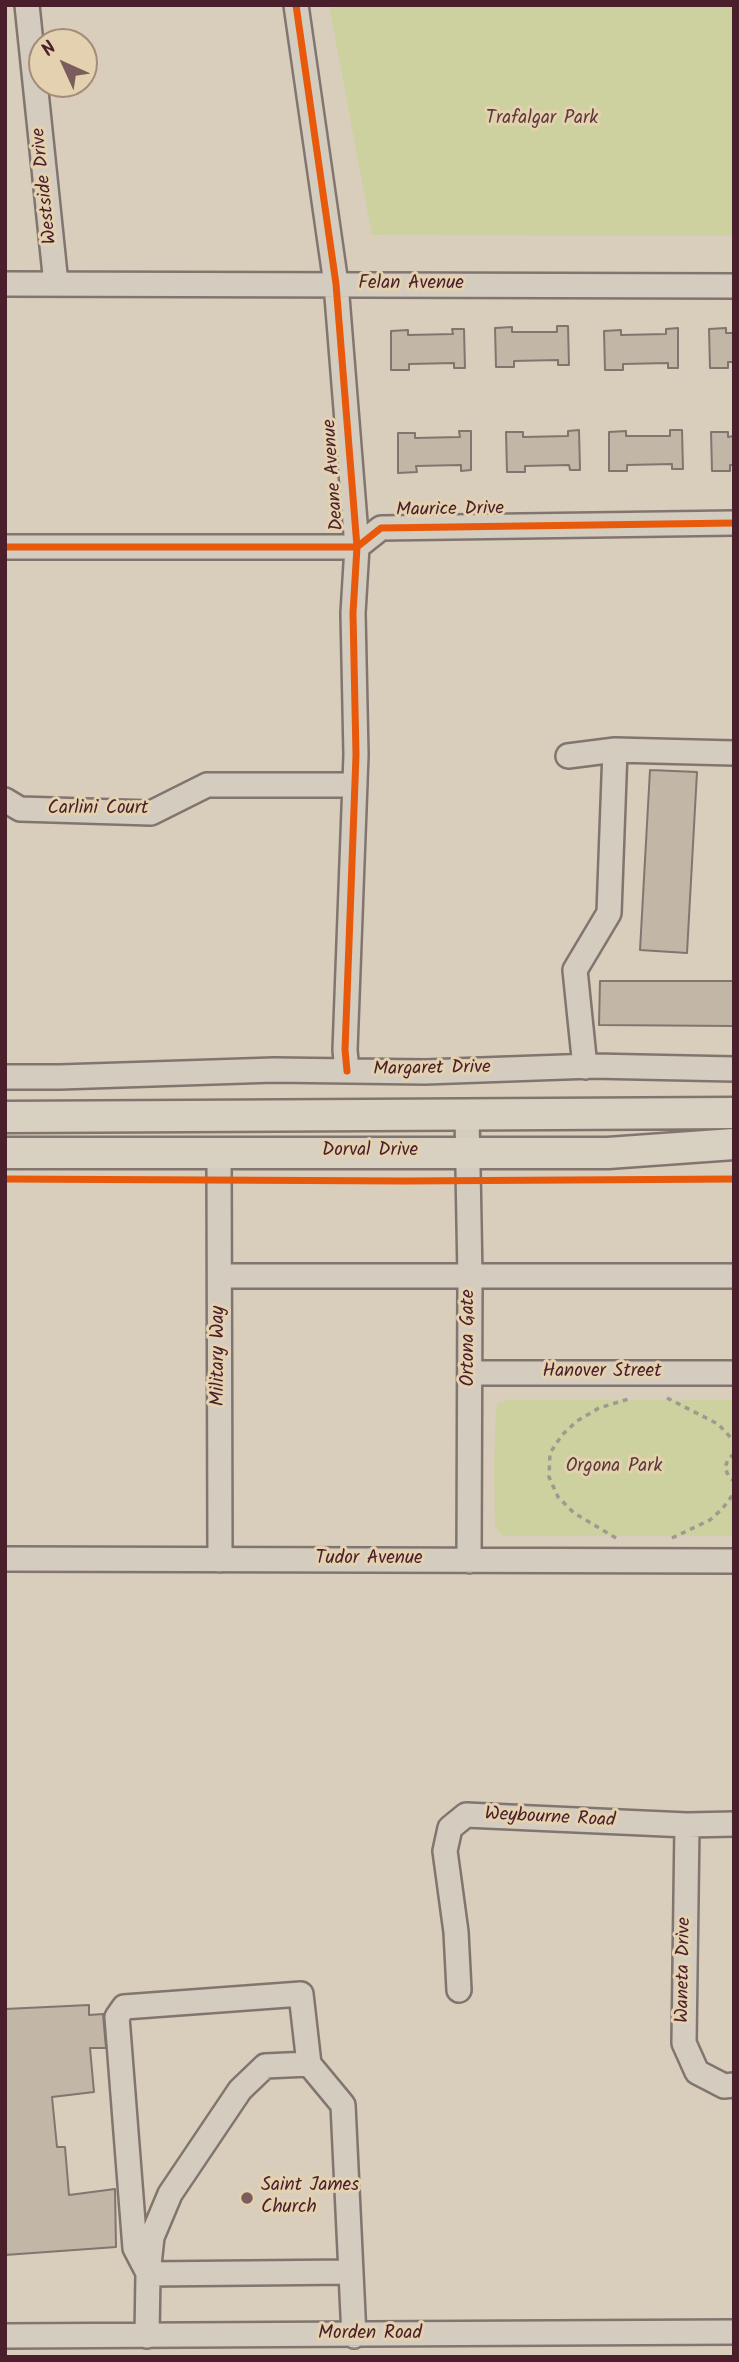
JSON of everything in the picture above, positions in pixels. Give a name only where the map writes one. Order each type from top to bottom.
[{"type":"main road","name":"Dorval Drive","points":[[5,1117],[734,1113]]},
{"type":"main road","name":"Dorval Drive","points":[[5,1153],[608,1153],[734,1144]]},
{"type":"street","name":"Westside Drive","points":[[27,5],[56,284]]},
{"type":"street","name":"Deane Avenue","points":[[296,5],[336,284],[357,547],[353,613],[355,785],[347,1071]]},
{"type":"street","name":"Felan Avenue","points":[[5,284],[734,286]]},
{"type":"street","name":"Maurice Drive","points":[[357,547],[381,528],[734,523]]},
{"type":"street","points":[[5,547],[357,547]]},
{"type":"street","points":[[585,1066],[575,970],[609,913],[615,750]]},
{"type":"street","points":[[568,756],[615,750],[734,752]]},
{"type":"street","name":"Carlini Court","points":[[5,800],[20,809],[151,813],[207,785],[355,785]]},
{"type":"street","name":"Margaret Drive","points":[[5,1077],[274,1070],[425,1072],[585,1066],[734,1069]]},
{"type":"street","name":"Ortona Gate","points":[[467,1115],[470,1277],[469,1560]]},
{"type":"street","name":"Military Way","points":[[219,1152],[220,1560]]},
{"type":"street","points":[[220,1276],[734,1276]]},
{"type":"street","name":"Hanover Street","points":[[470,1373],[734,1373]]},
{"type":"street","name":"Tudor Avenue","points":[[5,1559],[734,1561]]},
{"type":"street","name":"Weybourne Road","points":[[459,1990],[456,1932],[445,1851],[450,1828],[466,1815],[687,1825],[734,1824]]},
{"type":"street","name":"Waneta Drive","points":[[687,1825],[684,2042],[697,2072],[724,2086],[734,2085]]},
{"type":"street","points":[[148,2274],[135,2248],[117,2017],[124,2007],[301,1994],[309,2064],[343,2105],[354,2336]]},
{"type":"street","points":[[147,2336],[148,2274],[152,2237],[170,2194],[240,2090],[265,2066],[309,2064]]},
{"type":"street","points":[[148,2274],[351,2272]]},
{"type":"street","name":"Morden Road","points":[[5,2336],[147,2336],[200,2346],[354,2336],[734,2332]]},
{"type":"path","points":[[616,1538],[574,1513],[558,1497],[549,1477],[550,1453],[562,1435],[577,1421],[599,1408],[632,1398]]},
{"type":"path","points":[[667,1398],[719,1424],[734,1441]]},
{"type":"path","points":[[734,1454],[728,1459],[725,1468],[734,1481]]},
{"type":"path","points":[[672,1538],[710,1520],[734,1493]]},
{"type":"green space","name":"Trafalgar Park","points":[[329,5],[734,5],[734,236],[372,235]]},
{"type":"green space","name":"Orgona Park","points":[[506,1400],[734,1400],[734,1536],[504,1536],[498,1532],[495,1525],[494,1469],[496,1409],[498,1403]]},
{"type":"building","points":[[557,326],[568,326],[569,365],[558,365],[558,360],[514,361],[514,367],[496,367],[495,328],[512,327],[512,332],[557,332]]},
{"type":"building","points":[[678,328],[678,368],[668,368],[668,363],[623,364],[623,370],[605,370],[604,331],[621,330],[621,335],[666,334],[666,329]]},
{"type":"building","points":[[726,328],[726,333],[734,333],[734,362],[728,362],[728,368],[710,368],[709,329]]},
{"type":"building","points":[[452,329],[464,329],[465,368],[454,368],[454,363],[409,364],[409,370],[391,370],[391,331],[408,330],[408,335],[453,334]]},
{"type":"building","points":[[579,430],[580,470],[570,470],[569,465],[525,466],[525,472],[507,472],[506,432],[523,432],[523,437],[568,436],[568,431]]},
{"type":"building","points":[[670,430],[682,430],[683,469],[672,469],[672,464],[627,465],[627,471],[609,471],[609,432],[626,431],[626,436],[670,436]]},
{"type":"building","points":[[459,431],[471,431],[471,470],[461,471],[461,465],[416,466],[417,472],[398,473],[398,433],[415,433],[415,438],[460,437]]},
{"type":"building","points":[[711,432],[728,432],[728,437],[734,436],[734,465],[730,465],[730,471],[712,471]]},
{"type":"building","points":[[650,770],[697,772],[687,953],[640,950]]},
{"type":"building","points":[[600,981],[734,981],[734,1026],[599,1025]]},
{"type":"building","points":[[89,2005],[89,2015],[103,2014],[106,2048],[90,2048],[94,2092],[52,2097],[57,2147],[65,2147],[69,2195],[115,2189],[116,2247],[5,2255],[5,2009]]},
{"type":"cycle path","points":[[296,5],[336,284],[357,547],[353,613],[356,755],[345,1050],[347,1071]]},
{"type":"cycle path","points":[[5,547],[357,547],[381,528],[734,523]]},
{"type":"cycle path","points":[[5,1179],[734,1179]]},
{"type":"place","name":"Saint James Church","points":[[247,2198]]}]
